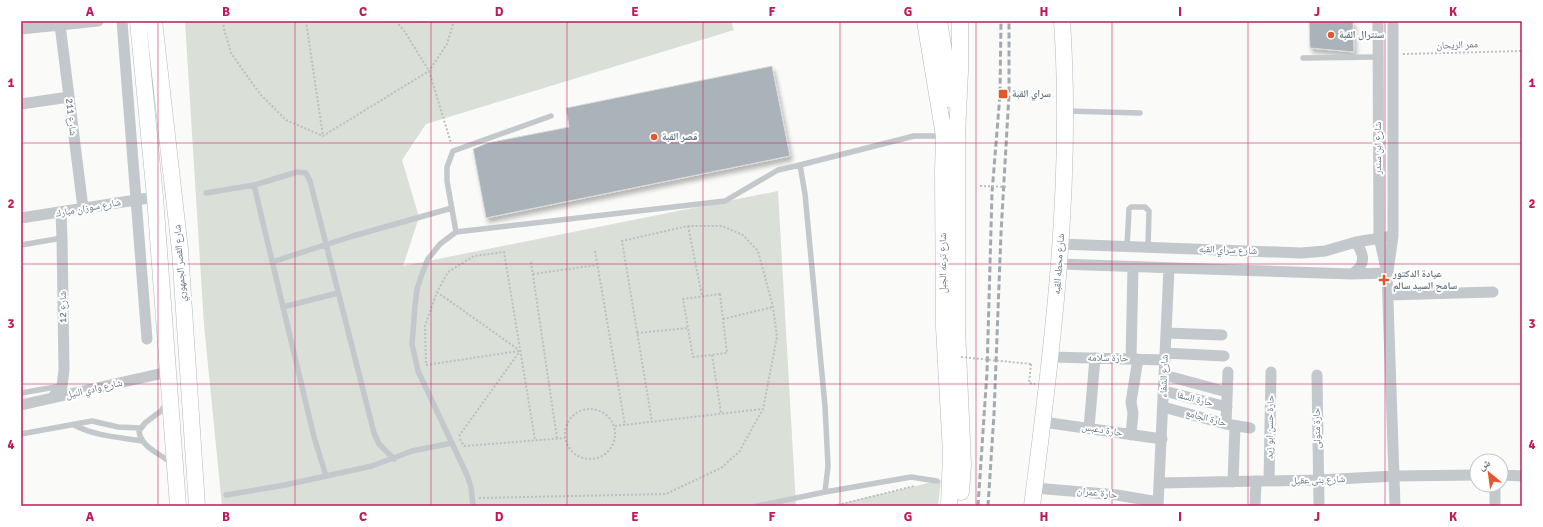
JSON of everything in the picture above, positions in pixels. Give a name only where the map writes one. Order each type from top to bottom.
[{"type":"main road","name":"شارع القصر الجمهوري","points":[[138,21],[155,197],[178,506]]},
{"type":"main road","name":"شارع القصر الجمهوري","points":[[154,21],[180,250],[197,506]]},
{"type":"main road","name":"شارع ترعه الجبل","points":[[925,21],[951,135]]},
{"type":"main road","name":"شارع ترعه الجبل","points":[[939,21],[948,76],[951,135],[963,465],[960,506]]},
{"type":"main road","name":"شارع ترعه الجبل","points":[[949,506],[951,453],[944,327],[943,173],[951,135],[960,70],[960,21]]},
{"type":"main road","name":"شارع محطه القبه","points":[[1032,506],[1051,357],[1059,264],[1066,110],[1062,21]]},
{"type":"street","points":[[21,29],[98,21]]},
{"type":"street","points":[[122,21],[147,339]]},
{"type":"street","name":"شارع ابن سندر","points":[[1378,21],[1379,237],[1387,273],[1396,506]]},
{"type":"street","name":"شارع ابن سندر","points":[[1387,273],[1393,236],[1393,21]]},
{"type":"street","name":"شارع 211","points":[[60,25],[83,208]]},
{"type":"street","points":[[21,104],[69,97]]},
{"type":"street","name":"شارع سوزان مبارك","points":[[21,218],[155,197]]},
{"type":"street","name":"شارع 12","points":[[60,212],[62,238],[64,370],[62,386]]},
{"type":"street","name":"شارع سراي القبه","points":[[1060,244],[1302,253],[1325,251],[1356,242],[1379,237],[1393,236]]},
{"type":"street","points":[[1352,274],[1362,265],[1363,258],[1361,250],[1356,242]]},
{"type":"street","name":"شارع سراي القبه","points":[[1059,264],[1352,274],[1387,273]]},
{"type":"street","points":[[1132,434],[1131,402],[1134,359],[1133,267]]},
{"type":"street","name":"شارع الشفاء","points":[[1158,504],[1169,268]]},
{"type":"street","points":[[1388,295],[1493,292]]},
{"type":"street","points":[[1166,333],[1222,335]]},
{"type":"street","name":"حارة سلامه","points":[[1051,357],[1134,359],[1224,356]]},
{"type":"street","points":[[1089,428],[1095,358]]},
{"type":"street","name":"شارع وادي النيل","points":[[21,405],[168,372]]},
{"type":"street","points":[[1228,372],[1227,407],[1231,425],[1234,482]]},
{"type":"street","name":"حارة حسن ابو زيد","points":[[1269,481],[1271,372]]},
{"type":"street","points":[[1164,375],[1227,392]]},
{"type":"street","name":"حارة متولى","points":[[1317,375],[1318,506]]},
{"type":"street","points":[[52,398],[62,386]]},
{"type":"street","name":"حارة السقا","points":[[1164,391],[1227,407]]},
{"type":"street","name":"حارة الجامع","points":[[1163,407],[1231,425],[1250,428]]},
{"type":"street","name":"حارة دعبس","points":[[1043,422],[1162,439]]},
{"type":"street","points":[[1509,475],[1522,476]]},
{"type":"street","name":"شارع بنى عقيل","points":[[1160,483],[1318,480],[1395,476],[1469,476]]},
{"type":"street","points":[[1255,506],[1256,481]]},
{"type":"street","name":"حارة عمران","points":[[1035,488],[1117,495],[1158,504]]},
{"type":"street","points":[[1494,493],[1495,506]]},
{"type":"lane","points":[[1303,58],[1378,57]]},
{"type":"lane","points":[[1066,110],[1140,113]]},
{"type":"lane","points":[[456,232],[447,181],[447,167],[453,151],[551,116]]},
{"type":"lane","points":[[473,506],[468,476],[418,370],[412,344],[417,289],[428,259],[440,244],[456,232],[725,201],[778,170],[914,136],[951,135]]},
{"type":"lane","points":[[800,165],[805,194],[825,406],[828,466],[825,492]]},
{"type":"lane","points":[[206,193],[254,185],[298,172],[306,173],[310,181],[374,433],[379,444],[394,459]]},
{"type":"lane","points":[[254,185],[314,437],[326,476]]},
{"type":"lane","points":[[1127,246],[1129,209],[1131,207],[1145,207],[1149,212],[1148,247]]},
{"type":"lane","points":[[272,262],[326,244],[452,208]]},
{"type":"lane","points":[[21,244],[62,238]]},
{"type":"lane","points":[[283,307],[338,293]]},
{"type":"lane","points":[[21,393],[62,386]]},
{"type":"lane","points":[[170,397],[161,412],[139,431],[142,440],[175,468]]},
{"type":"lane","points":[[21,434],[92,421],[107,425],[141,428]]},
{"type":"lane","points":[[74,425],[91,432],[109,436],[142,440]]},
{"type":"lane","points":[[107,425],[109,436]]},
{"type":"lane","points":[[226,495],[285,485],[372,466],[412,451],[452,443]]},
{"type":"lane","points":[[757,506],[825,492],[912,477],[937,481]]},
{"type":"path","points":[[223,21],[230,53],[260,94],[286,120],[323,136]]},
{"type":"path","points":[[306,21],[323,136]]},
{"type":"path","points":[[396,21],[405,32],[429,71],[453,151]]},
{"type":"path","points":[[323,136],[429,71],[447,44],[454,21]]},
{"type":"path","name":"ممر الريحان","points":[[1393,55],[1522,51]]},
{"type":"path","points":[[980,186],[1008,187]]},
{"type":"path","points":[[688,226],[702,296]]},
{"type":"path","points":[[472,499],[666,494],[721,468],[739,452],[763,408],[777,337],[774,307],[758,251],[743,235],[722,226],[688,226],[622,240],[652,422]]},
{"type":"path","points":[[595,250],[625,425]]},
{"type":"path","points":[[520,351],[426,365],[425,326],[437,292],[448,272],[474,256],[504,252],[535,440]]},
{"type":"path","points":[[531,262],[557,438]]},
{"type":"path","points":[[533,274],[598,265]]},
{"type":"path","points":[[437,292],[520,351]]},
{"type":"path","points":[[720,294],[723,320],[727,353],[692,357],[683,299],[720,294]]},
{"type":"path","points":[[723,320],[774,307]]},
{"type":"path","points":[[637,333],[688,328]]},
{"type":"path","points":[[520,351],[459,436],[464,446],[565,438]]},
{"type":"path","points":[[712,355],[721,413]]},
{"type":"path","points":[[961,357],[1031,364],[1029,383]]},
{"type":"path","points":[[590,408],[607,415],[614,426],[615,439],[607,453],[594,459],[582,458],[570,450],[565,438],[565,430],[571,417],[578,412],[590,408]]},
{"type":"path","points":[[614,426],[763,408]]},
{"type":"path","points":[[834,506],[915,486]]},
{"type":"shaded area","points":[[185,21],[731,21],[734,30],[426,124],[402,160],[419,217],[403,266],[778,191],[796,506],[222,506],[204,325]]},
{"type":"shaded area","points":[[941,480],[938,506],[830,506]]},
{"type":"building","name":"سنترال القبة","points":[[1309,21],[1353,21],[1354,52],[1310,48]]},
{"type":"building","name":"قصر القبة","points":[[772,66],[790,156],[486,218],[473,149],[487,143],[569,127],[566,108]]},
{"type":"railway","points":[[978,506],[987,372],[992,193],[1000,94],[1001,21]]},
{"type":"railway","points":[[988,506],[994,414],[1001,233],[1009,94],[1009,21]]},
{"type":"place","name":"سنترال القبة","points":[[1331,35]]},
{"type":"place","name":"سراي القبة","points":[[1003,94]]},
{"type":"place","name":"قصر القبة","points":[[654,137]]},
{"type":"place","name":"عيادة الدكتور سامح السيد سالم","points":[[1384,280]]}]
